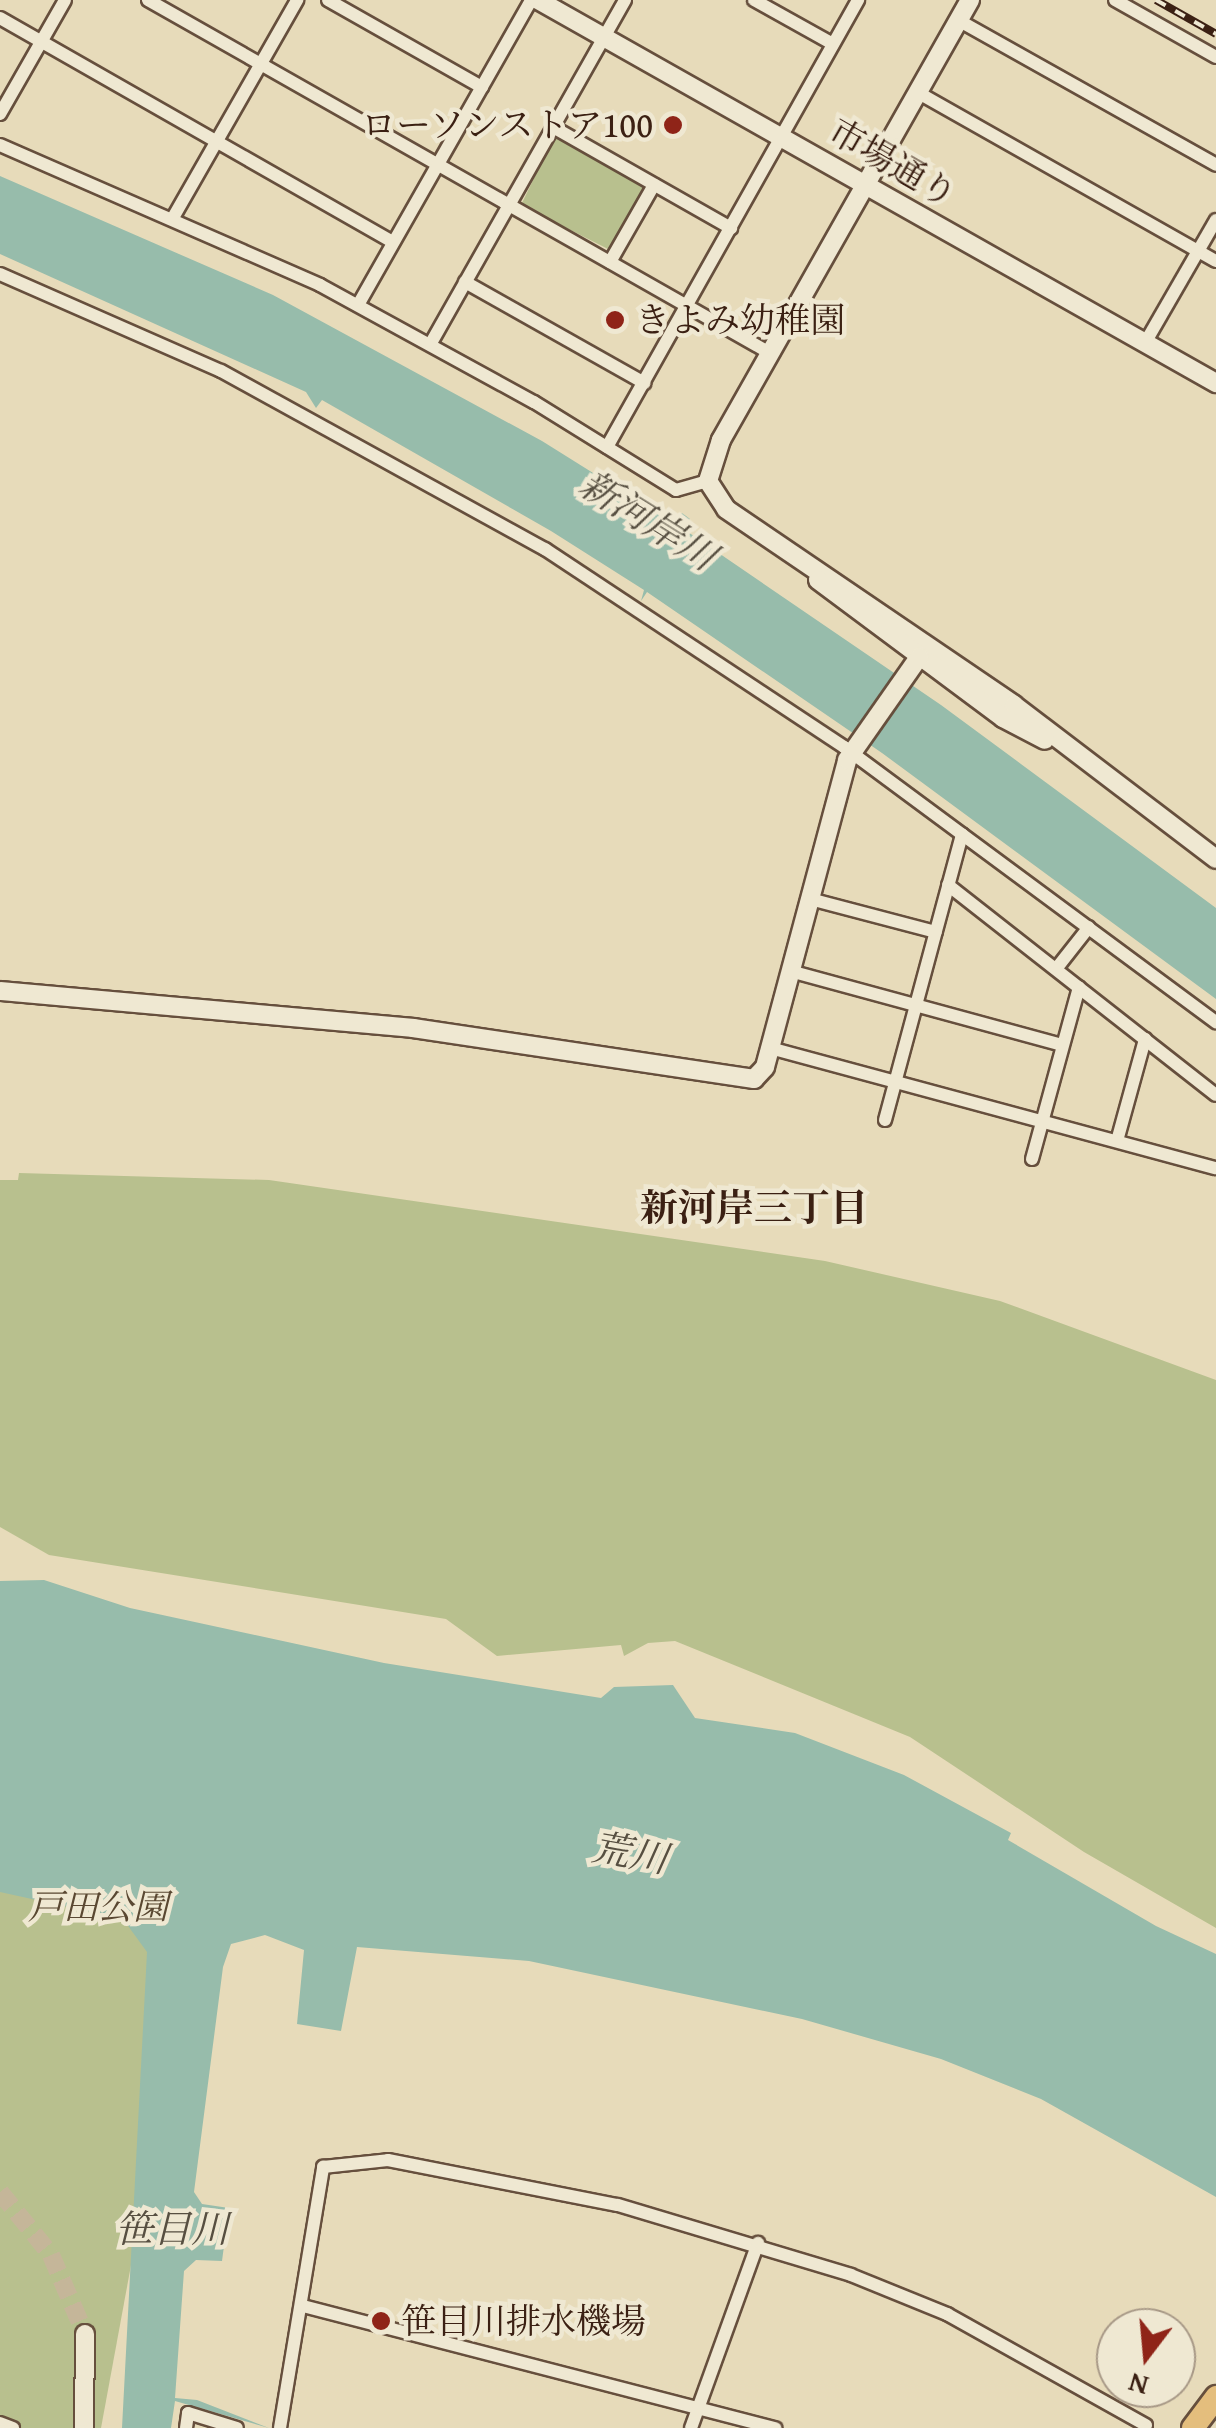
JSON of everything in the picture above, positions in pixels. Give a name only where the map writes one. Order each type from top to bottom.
[{"type":"highway","points":[[1193,2428],[1216,2397]]},
{"type":"street","points":[[0,114],[4,97],[65,0]]},
{"type":"street","points":[[148,0],[770,353]]},
{"type":"street","points":[[174,216],[297,0]]},
{"type":"street","points":[[328,0],[482,87]]},
{"type":"street","points":[[358,304],[535,0]]},
{"type":"street","name":"市場通り","points":[[535,0],[1216,383]]},
{"type":"street","points":[[431,343],[625,0]]},
{"type":"street","points":[[754,0],[833,44]]},
{"type":"street","points":[[607,447],[858,0]]},
{"type":"street","points":[[970,0],[713,454],[708,481],[726,509],[1090,764],[1216,859]]},
{"type":"street","points":[[1115,0],[1216,57]]},
{"type":"street","points":[[0,18],[393,242]]},
{"type":"street","points":[[958,20],[1216,165]]},
{"type":"street","points":[[917,92],[1216,261]]},
{"type":"street","points":[[553,127],[731,228]]},
{"type":"street","points":[[0,145],[174,216],[358,304],[431,343],[676,490],[708,481]]},
{"type":"street","points":[[610,262],[654,185]]},
{"type":"street","points":[[1145,343],[1216,220]]},
{"type":"street","points":[[0,274],[221,371],[397,464],[578,571],[852,752],[1216,1022]]},
{"type":"street","points":[[466,282],[644,383]]},
{"type":"street","points":[[784,546],[842,604],[916,660],[1003,718],[1090,764]]},
{"type":"street","points":[[0,991],[413,1028],[744,1080],[762,1073],[852,752],[916,660]]},
{"type":"street","points":[[885,1120],[962,834]]},
{"type":"street","points":[[948,884],[1216,1095]]},
{"type":"street","points":[[810,898],[936,932]]},
{"type":"street","points":[[1056,970],[1089,927]]},
{"type":"street","points":[[790,972],[1062,1045]]},
{"type":"street","points":[[1032,1159],[1079,987]]},
{"type":"street","points":[[1118,1141],[1145,1040]]},
{"type":"street","points":[[770,1048],[1216,1168]]},
{"type":"street","points":[[280,2428],[296,2315],[303,2306],[322,2167],[329,2162],[360,2167],[388,2160],[531,2184],[758,2243],[947,2314],[1146,2425]]},
{"type":"street","points":[[692,2428],[758,2243]]},
{"type":"street","points":[[303,2306],[776,2428]]},
{"type":"street","points":[[84,2428],[85,2334]]},
{"type":"street","points":[[186,2428],[188,2413],[237,2428]]},
{"type":"street","points":[[0,2423],[14,2428]]},
{"type":"green space","points":[[560,137],[644,185],[612,251],[521,205],[553,139]]},
{"type":"green space","points":[[19,1173],[269,1180],[825,1261],[1000,1301],[1216,1380],[1216,1928],[1084,1852],[910,1737],[675,1641],[648,1643],[624,1656],[621,1645],[497,1656],[446,1619],[49,1555],[0,1527],[0,1180],[18,1180]]},
{"type":"green space","name":"戸田公園","points":[[0,1777],[211,1831],[101,2428],[0,2428]]},
{"type":"water","name":"新河岸川","points":[[0,176],[273,295],[542,441],[673,523],[682,513],[690,519],[685,530],[941,705],[1216,908],[1216,999],[882,753],[647,592],[641,601],[644,590],[551,531],[322,400],[316,408],[306,392],[0,254]]},
{"type":"water","points":[[44,1580],[130,1608],[384,1663],[601,1698],[614,1687],[673,1685],[695,1718],[795,1733],[904,1775],[1011,1833],[1008,1840],[1156,1926],[1216,1954],[1216,2197],[1041,2099],[941,2059],[802,2019],[529,1961],[357,1947],[341,2031],[297,2024],[304,1950],[265,1935],[231,1944],[223,1967],[194,2192],[202,2204],[229,2208],[222,2261],[196,2260],[184,2271],[175,2398],[197,2400],[269,2428],[175,2401],[171,2428],[122,2428],[147,1952],[123,1919],[0,1892],[0,1581]]},
{"type":"tunnel","points":[[0,2192],[51,2255],[85,2334]]},
{"type":"railway","points":[[1156,0],[1216,34]]},
{"type":"place","name":"ローソンストア100","points":[[673,125]]},
{"type":"place","name":"きよみ幼稚園","points":[[615,320]]},
{"type":"place","name":"笹目川排水機場","points":[[381,2321]]},
{"type":"district","name":"新河岸三丁目","points":[[754,1208]]},
{"type":"water label","name":"荒川","points":[[630,1853]]},
{"type":"water label","name":"笹目川","points":[[172,2229]]}]
